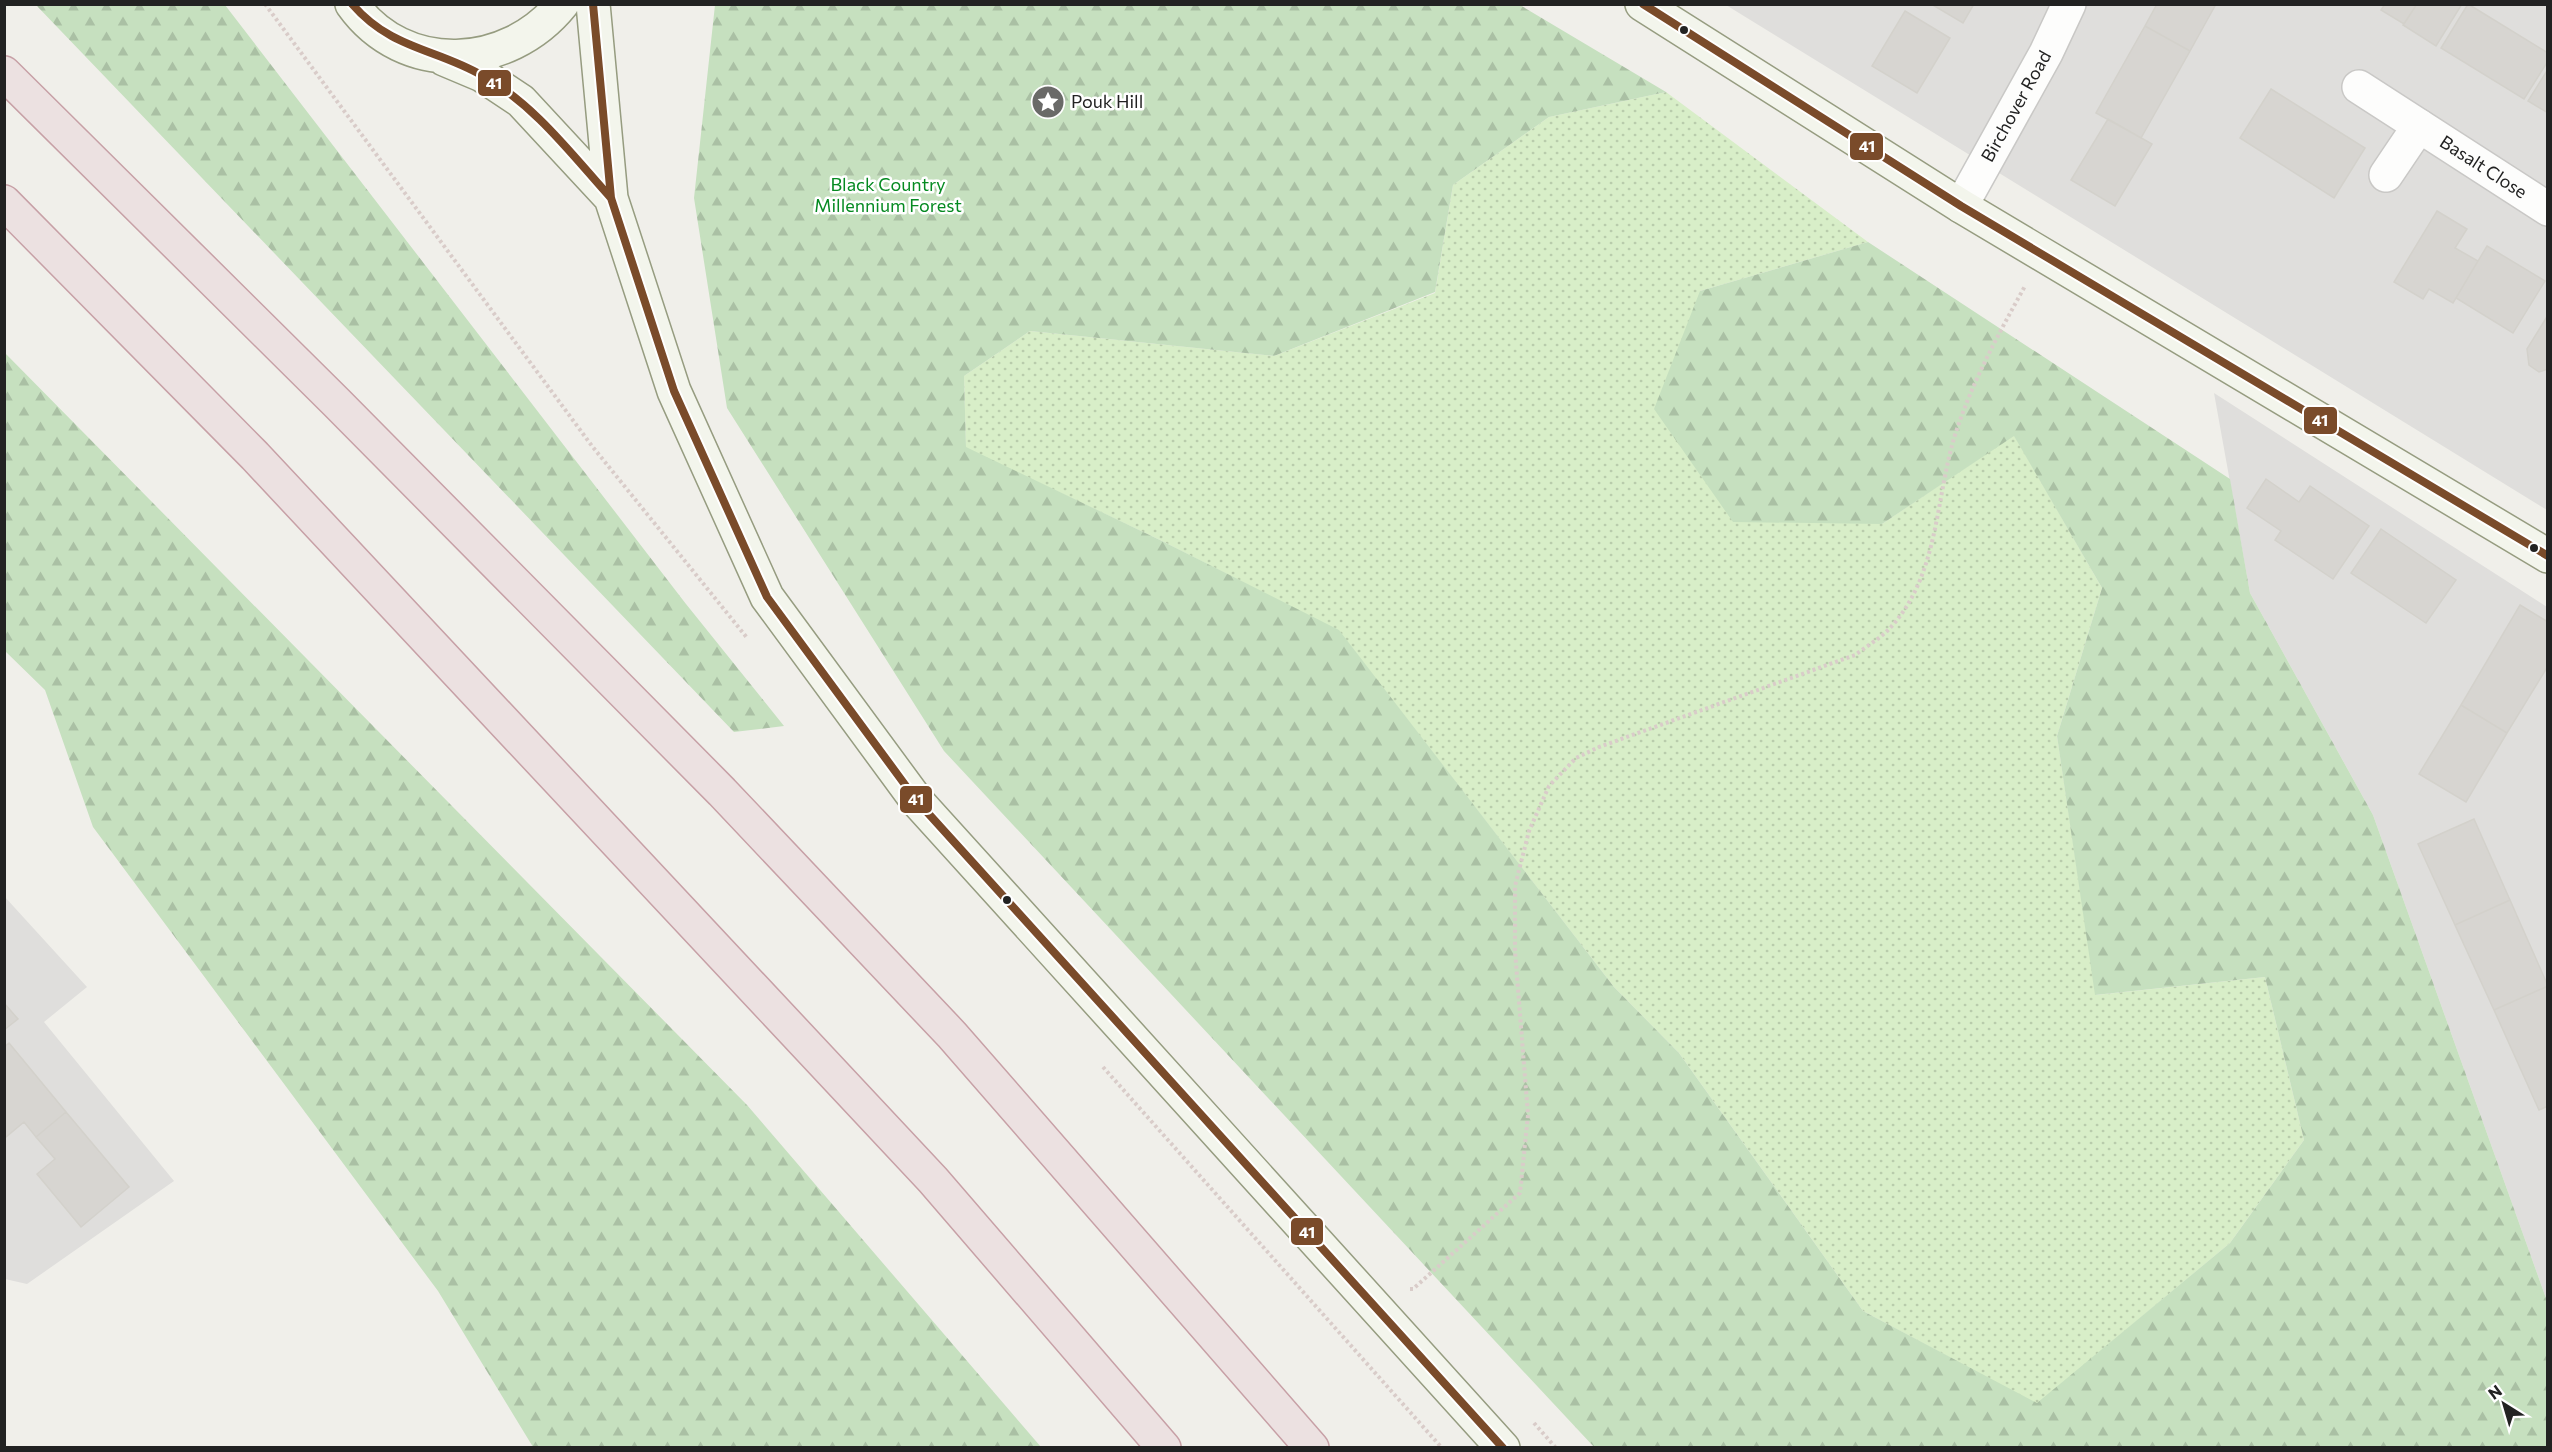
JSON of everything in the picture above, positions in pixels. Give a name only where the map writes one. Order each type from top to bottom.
[{"type":"highway","points":[[4,73],[336,402],[722,792],[952,1035],[1312,1448]]},
{"type":"highway","points":[[4,202],[255,456],[925,1171],[1164,1448]]},
{"type":"street","points":[[435,55],[460,57],[498,50],[518,42],[540,28],[562,4]]},
{"type":"street","points":[[593,4],[611,198],[674,391],[767,597],[917,801],[1503,1448]]},
{"type":"street","points":[[1642,4],[1961,206],[2547,556]]},
{"type":"street","name":"Birchover Road","points":[[1961,206],[2046,53],[2069,4]]},
{"type":"street","points":[[353,7],[373,27],[394,42],[435,55],[482,75],[521,101],[611,198]]},
{"type":"street","name":"Basalt Close","points":[[2359,87],[2547,209]]},
{"type":"street","name":"Basalt Close","points":[[2386,175],[2419,126]]},
{"type":"path","points":[[1413,1289],[1520,1193],[1528,1115],[1515,951],[1515,886],[1529,831],[1549,786],[1576,758],[1599,747],[1855,655],[1890,628],[1917,592],[1936,526],[1955,436],[1984,360],[2042,254]]},
{"type":"shaded area","points":[[1726,5],[2547,5],[2547,510]]},
{"type":"shaded area","points":[[2214,393],[2547,607],[2547,1301],[2373,815],[2250,593]]},
{"type":"shaded area","points":[[4,896],[87,987],[44,1022],[174,1181],[27,1284],[5,1279]]},
{"type":"green space","points":[[36,5],[225,5],[686,604],[784,726],[734,732]]},
{"type":"green space","name":"Black Country Millennium Forest","points":[[715,5],[1520,5],[1666,92],[1549,117],[1453,185],[1435,292],[1274,356],[1030,331],[964,376],[966,447],[1162,541],[1339,630],[1614,987],[1679,1053],[1863,1311],[2037,1403],[2230,1243],[2304,1140],[2265,977],[2095,995],[2057,736],[2102,588],[2014,436],[1882,524],[1733,522],[1654,409],[1700,291],[1868,242],[2230,479],[2250,593],[2373,815],[2547,1301],[2547,1447],[1594,1447],[944,751],[727,408],[694,198]]},
{"type":"green space","points":[[1666,92],[1868,242],[1700,291],[1882,524],[2014,435],[2102,588],[2057,736],[2096,995],[2265,977],[2304,1140],[2230,1243],[2037,1404],[1863,1311],[1679,1053],[1614,987],[1339,631],[1162,541],[966,448],[964,376],[1030,331],[1274,356],[1435,293],[1453,185],[1549,117]]},
{"type":"green space","points":[[4,352],[747,1105],[1041,1447],[533,1447],[438,1291],[93,827],[45,690],[5,651]]},
{"type":"building","points":[[1931,4],[1974,4],[1963,23]]},
{"type":"building","points":[[2157,4],[2216,4],[2190,51],[2145,26]]},
{"type":"building","points":[[2385,4],[2417,4],[2404,24],[2381,10]]},
{"type":"building","points":[[2417,4],[2462,4],[2436,46],[2403,25]]},
{"type":"building","points":[[2468,4],[2548,53],[2548,61],[2524,99],[2441,48]]},
{"type":"building","points":[[1905,11],[1950,38],[1917,93],[1872,66]]},
{"type":"building","points":[[2145,26],[2190,51],[2141,138],[2096,113]]},
{"type":"building","points":[[2548,69],[2548,113],[2528,101]]},
{"type":"building","points":[[2271,89],[2365,148],[2334,198],[2240,138]]},
{"type":"building","points":[[2108,119],[2152,144],[2115,206],[2071,180]]},
{"type":"building","points":[[2437,211],[2467,229],[2455,248],[2478,261],[2453,303],[2429,289],[2423,299],[2394,282]]},
{"type":"building","points":[[2487,246],[2545,281],[2513,333],[2456,298]]},
{"type":"building","points":[[2548,315],[2548,369],[2539,372],[2529,365],[2527,349]]},
{"type":"building","points":[[2266,479],[2299,502],[2310,486],[2369,526],[2333,579],[2275,540],[2281,531],[2247,508]]},
{"type":"building","points":[[2381,529],[2456,580],[2426,623],[2351,573]]},
{"type":"building","points":[[2520,605],[2548,622],[2548,666],[2507,733],[2461,705]]},
{"type":"building","points":[[2461,705],[2507,733],[2466,802],[2419,774]]},
{"type":"building","points":[[2474,819],[2510,900],[2455,925],[2418,844]]},
{"type":"building","points":[[2510,900],[2548,986],[2494,1010],[2455,925]]},
{"type":"building","points":[[2548,986],[2548,1106],[2539,1110],[2494,1010]]},
{"type":"building","points":[[4,1003],[18,1019],[4,1030]]},
{"type":"building","points":[[9,1043],[66,1112],[36,1137],[24,1122],[6,1137],[4,1135],[4,1047]]},
{"type":"building","points":[[66,1112],[129,1187],[81,1227],[37,1174],[55,1159],[36,1137]]},
{"type":"transit line","name":"41","points":[[352,4],[367,19],[398,40],[448,59],[502,88],[552,132],[611,198]]},
{"type":"transit line","name":"41","points":[[593,4],[611,198],[674,391],[767,597],[917,801],[1503,1448]]},
{"type":"transit line","name":"41","points":[[1643,4],[1961,206],[2548,556]]},
{"type":"place","name":"Pouk Hill","points":[[1048,102]]}]
